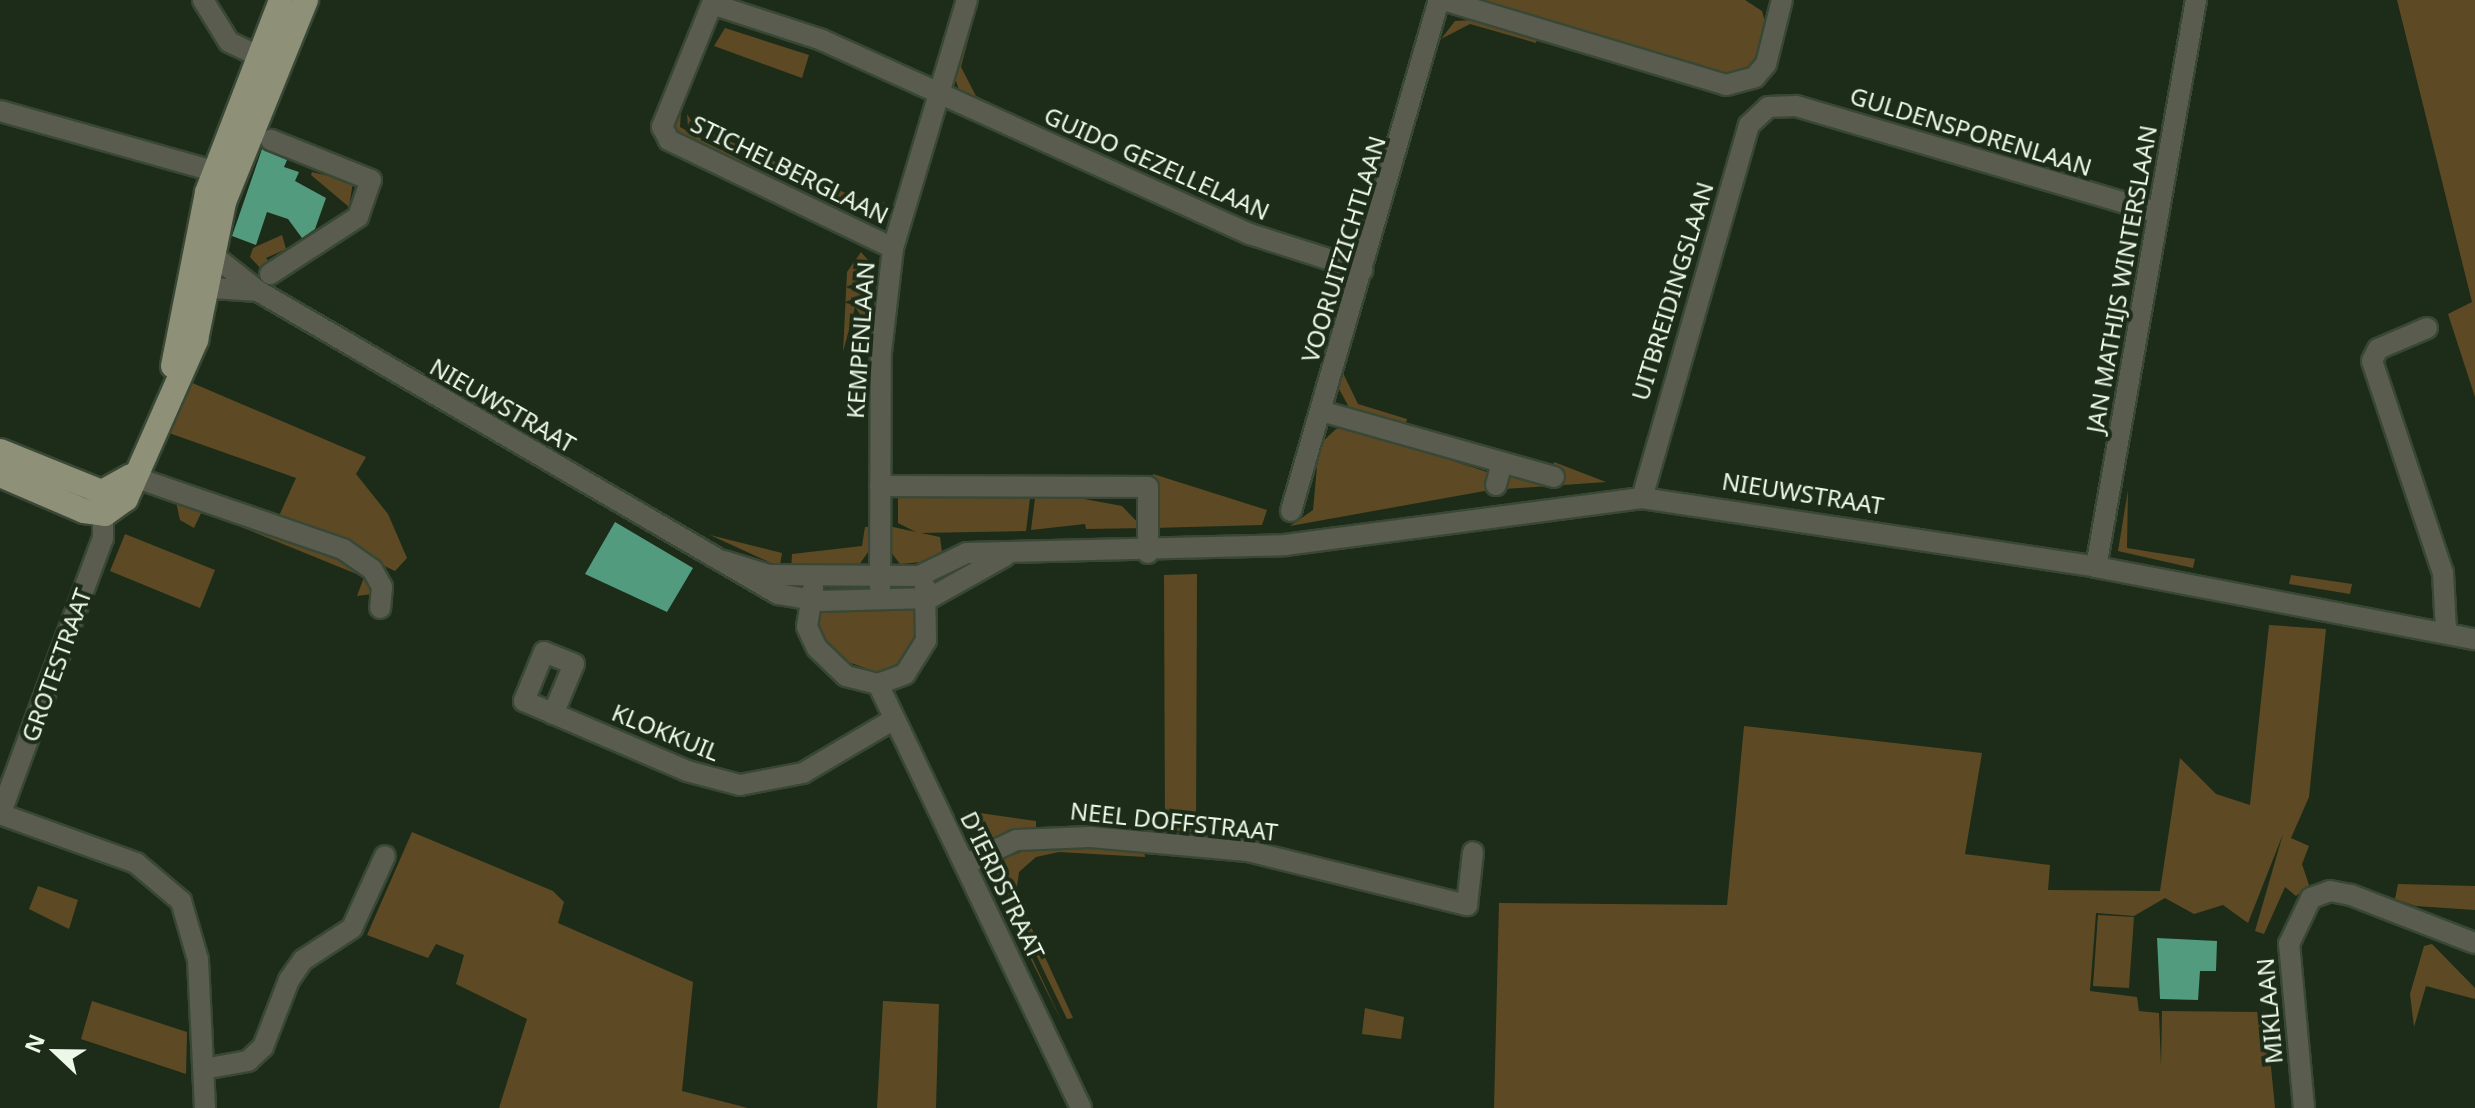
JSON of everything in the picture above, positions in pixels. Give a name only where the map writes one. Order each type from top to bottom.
[{"type":"main road","points":[[164,403],[223,174],[266,60],[281,0]]},
{"type":"main road","points":[[266,60],[306,0]]},
{"type":"main road","points":[[104,503],[131,476],[212,288],[202,263]]},
{"type":"main road","points":[[0,451],[104,503]]},
{"type":"main road","points":[[0,475],[104,503]]},
{"type":"street","points":[[203,0],[229,42],[266,60]]},
{"type":"street","name":"KEMPENLAAN","points":[[880,599],[881,352],[893,248],[934,93],[967,0]]},
{"type":"street","points":[[1442,0],[1726,85],[1755,77],[1766,64],[1785,0]]},
{"type":"street","name":"VOORUITZICHTLAAN","points":[[1291,511],[1442,0]]},
{"type":"street","name":"JAN MATHIJS WINTERSLAAN","points":[[2096,567],[2196,0]]},
{"type":"street","name":"STICHELBERGLAAN","points":[[893,248],[669,140],[662,127],[712,4],[820,39],[934,93]]},
{"type":"street","name":"GUIDO GEZELLELAAN","points":[[934,93],[1250,234],[1362,270]]},
{"type":"street","name":"GULDENSPORENLAAN","points":[[1768,107],[1796,106],[2159,213]]},
{"type":"street","name":"UITBREIDINGSLAAN","points":[[1642,498],[1749,125],[1768,107]]},
{"type":"street","points":[[0,111],[223,174]]},
{"type":"street","points":[[264,282],[358,217],[371,180],[271,140]]},
{"type":"street","name":"NIEUWSTRAAT","points":[[202,263],[264,282],[778,594],[807,600],[930,598],[1005,556]]},
{"type":"street","name":"NIEUWSTRAAT","points":[[212,288],[264,282]]},
{"type":"street","points":[[2427,328],[2378,349],[2372,361],[2443,573],[2446,630]]},
{"type":"street","points":[[1321,411],[1554,477]]},
{"type":"street","points":[[1496,485],[1502,463]]},
{"type":"street","points":[[131,476],[167,491],[343,549],[372,569],[382,587],[380,608]]},
{"type":"street","points":[[880,486],[1148,487],[1148,553]]},
{"type":"street","name":"NIEUWSTRAAT","points":[[724,561],[769,575],[824,578],[919,576],[967,553],[1005,556],[1148,553],[1285,545],[1642,498],[2096,567],[2446,630],[2475,639]]},
{"type":"street","name":"GROTESTRAAT","points":[[0,815],[103,538],[104,503]]},
{"type":"street","points":[[824,578],[807,600],[817,648],[846,676],[878,684],[905,674],[918,653],[930,598],[919,576]]},
{"type":"street","name":"D'IERDSTRAAT","points":[[878,684],[891,721],[966,864],[1081,1108]]},
{"type":"street","name":"KLOKKUIL","points":[[553,714],[687,771],[740,785],[803,773],[891,721]]},
{"type":"street","points":[[0,815],[136,863],[181,901],[198,960],[205,1108]]},
{"type":"street","name":"NEEL DOFFSTRAAT","points":[[966,864],[1016,840],[1076,836],[1248,851],[1467,905],[1473,852]]},
{"type":"street","points":[[204,1069],[248,1061],[263,1047],[289,980],[303,960],[352,928],[385,856]]},
{"type":"street","name":"MIKLAAN","points":[[2304,1108],[2289,944],[2311,898],[2330,891],[2351,895],[2475,943]]},
{"type":"shaded area","points":[[1473,0],[1745,0],[1762,11],[1767,29],[1753,68],[1728,78]]},
{"type":"shaded area","points":[[2397,0],[2475,0],[2475,397],[2448,314],[2472,302]]},
{"type":"shaded area","points":[[975,14],[961,67],[976,96],[991,103],[988,109],[960,93],[954,75]]},
{"type":"shaded area","points":[[1472,20],[1537,39],[1536,43],[1470,24],[1441,39],[1455,21]]},
{"type":"shaded area","points":[[725,28],[809,55],[802,78],[714,46]]},
{"type":"shaded area","points":[[682,95],[680,127],[785,184],[677,133],[672,122]]},
{"type":"shaded area","points":[[687,114],[694,125],[791,169],[789,175],[688,126]]},
{"type":"shaded area","points":[[312,172],[353,182],[349,207],[311,175]]},
{"type":"shaded area","points":[[800,173],[873,205],[886,202],[866,212],[798,178]]},
{"type":"shaded area","points":[[282,235],[286,249],[266,258],[271,265],[263,271],[250,257],[253,248]]},
{"type":"shaded area","points":[[861,252],[874,267],[863,353],[864,320],[855,307],[843,352],[847,272]]},
{"type":"shaded area","points":[[1342,371],[1358,404],[1407,419],[1405,426],[1350,409],[1339,389]]},
{"type":"shaded area","points":[[190,382],[366,457],[356,474],[388,514],[407,558],[395,571],[279,516],[296,478],[169,433]]},
{"type":"shaded area","points":[[1352,428],[1490,473],[1552,470],[1554,462],[1606,482],[1490,490],[1290,526],[1313,510],[1319,445],[1336,429]]},
{"type":"shaded area","points":[[1153,474],[1267,510],[1262,525],[1153,528]]},
{"type":"shaded area","points":[[1031,490],[1026,531],[918,533],[898,523],[898,491]]},
{"type":"shaded area","points":[[1036,490],[1122,506],[1143,528],[1086,529],[1085,524],[1031,530]]},
{"type":"shaded area","points":[[2128,490],[2127,548],[2195,559],[2193,568],[2118,551]]},
{"type":"shaded area","points":[[176,502],[345,557],[374,582],[372,594],[357,596],[364,577],[202,511],[194,528],[180,520]]},
{"type":"shaded area","points":[[888,526],[940,537],[943,560],[900,564],[888,548]]},
{"type":"shaded area","points":[[865,527],[871,527],[871,548],[856,569],[791,571],[792,554],[862,546]]},
{"type":"shaded area","points":[[125,534],[215,570],[200,608],[110,571]]},
{"type":"shaded area","points":[[710,535],[782,553],[779,571],[771,563]]},
{"type":"shaded area","points":[[1197,574],[1196,833],[1165,830],[1164,575]]},
{"type":"shaded area","points":[[2291,575],[2352,584],[2350,594],[2289,584]]},
{"type":"shaded area","points":[[918,604],[917,640],[902,664],[879,673],[837,658],[815,623],[817,605]]},
{"type":"shaded area","points":[[2269,625],[2326,629],[2309,797],[2291,838],[2309,846],[2302,864],[2309,885],[2296,896],[2285,887],[2264,934],[2255,931],[2283,834],[2248,923],[2223,905],[2194,914],[2165,898],[2134,916],[2096,913],[2090,991],[2137,997],[2139,1011],[2159,1013],[2161,1067],[2162,1011],[2259,1012],[2264,1025],[2263,1011],[2275,1016],[2282,1025],[2267,1026],[2275,1108],[1494,1108],[1499,903],[1727,905],[1744,726],[1982,753],[1965,854],[2050,865],[2048,890],[2160,891],[2180,758],[2216,794],[2250,805]]},
{"type":"shaded area","points":[[966,811],[1036,821],[1036,828],[982,843]]},
{"type":"shaded area","points":[[412,832],[553,891],[564,902],[558,923],[693,982],[682,1091],[748,1108],[499,1108],[527,1019],[456,984],[464,955],[436,944],[428,958],[367,935]]},
{"type":"shaded area","points":[[1045,843],[1144,850],[1145,857],[1059,852],[1036,857],[1019,872],[1016,894],[1073,1018],[1067,1019],[992,863]]},
{"type":"shaded area","points":[[989,866],[1062,1022],[987,871]]},
{"type":"shaded area","points":[[2398,884],[2475,886],[2475,910],[2416,906],[2395,899]]},
{"type":"shaded area","points":[[38,886],[78,900],[69,929],[29,909]]},
{"type":"shaded area","points":[[2098,915],[2134,917],[2129,988],[2093,986]]},
{"type":"shaded area","points":[[2432,944],[2475,988],[2475,999],[2426,986],[2414,1027],[2410,994],[2424,946]]},
{"type":"shaded area","points":[[92,1001],[187,1032],[186,1074],[81,1039]]},
{"type":"shaded area","points":[[883,1001],[939,1004],[936,1108],[877,1108]]},
{"type":"shaded area","points":[[1365,1008],[1404,1017],[1401,1039],[1362,1034]]},
{"type":"building","points":[[262,149],[287,160],[284,167],[299,172],[295,181],[326,198],[315,229],[302,238],[288,219],[267,212],[256,245],[232,236]]},
{"type":"building","points":[[615,522],[693,568],[667,612],[585,574]]},
{"type":"building","points":[[2157,938],[2217,941],[2216,971],[2200,971],[2198,1000],[2160,999]]}]
